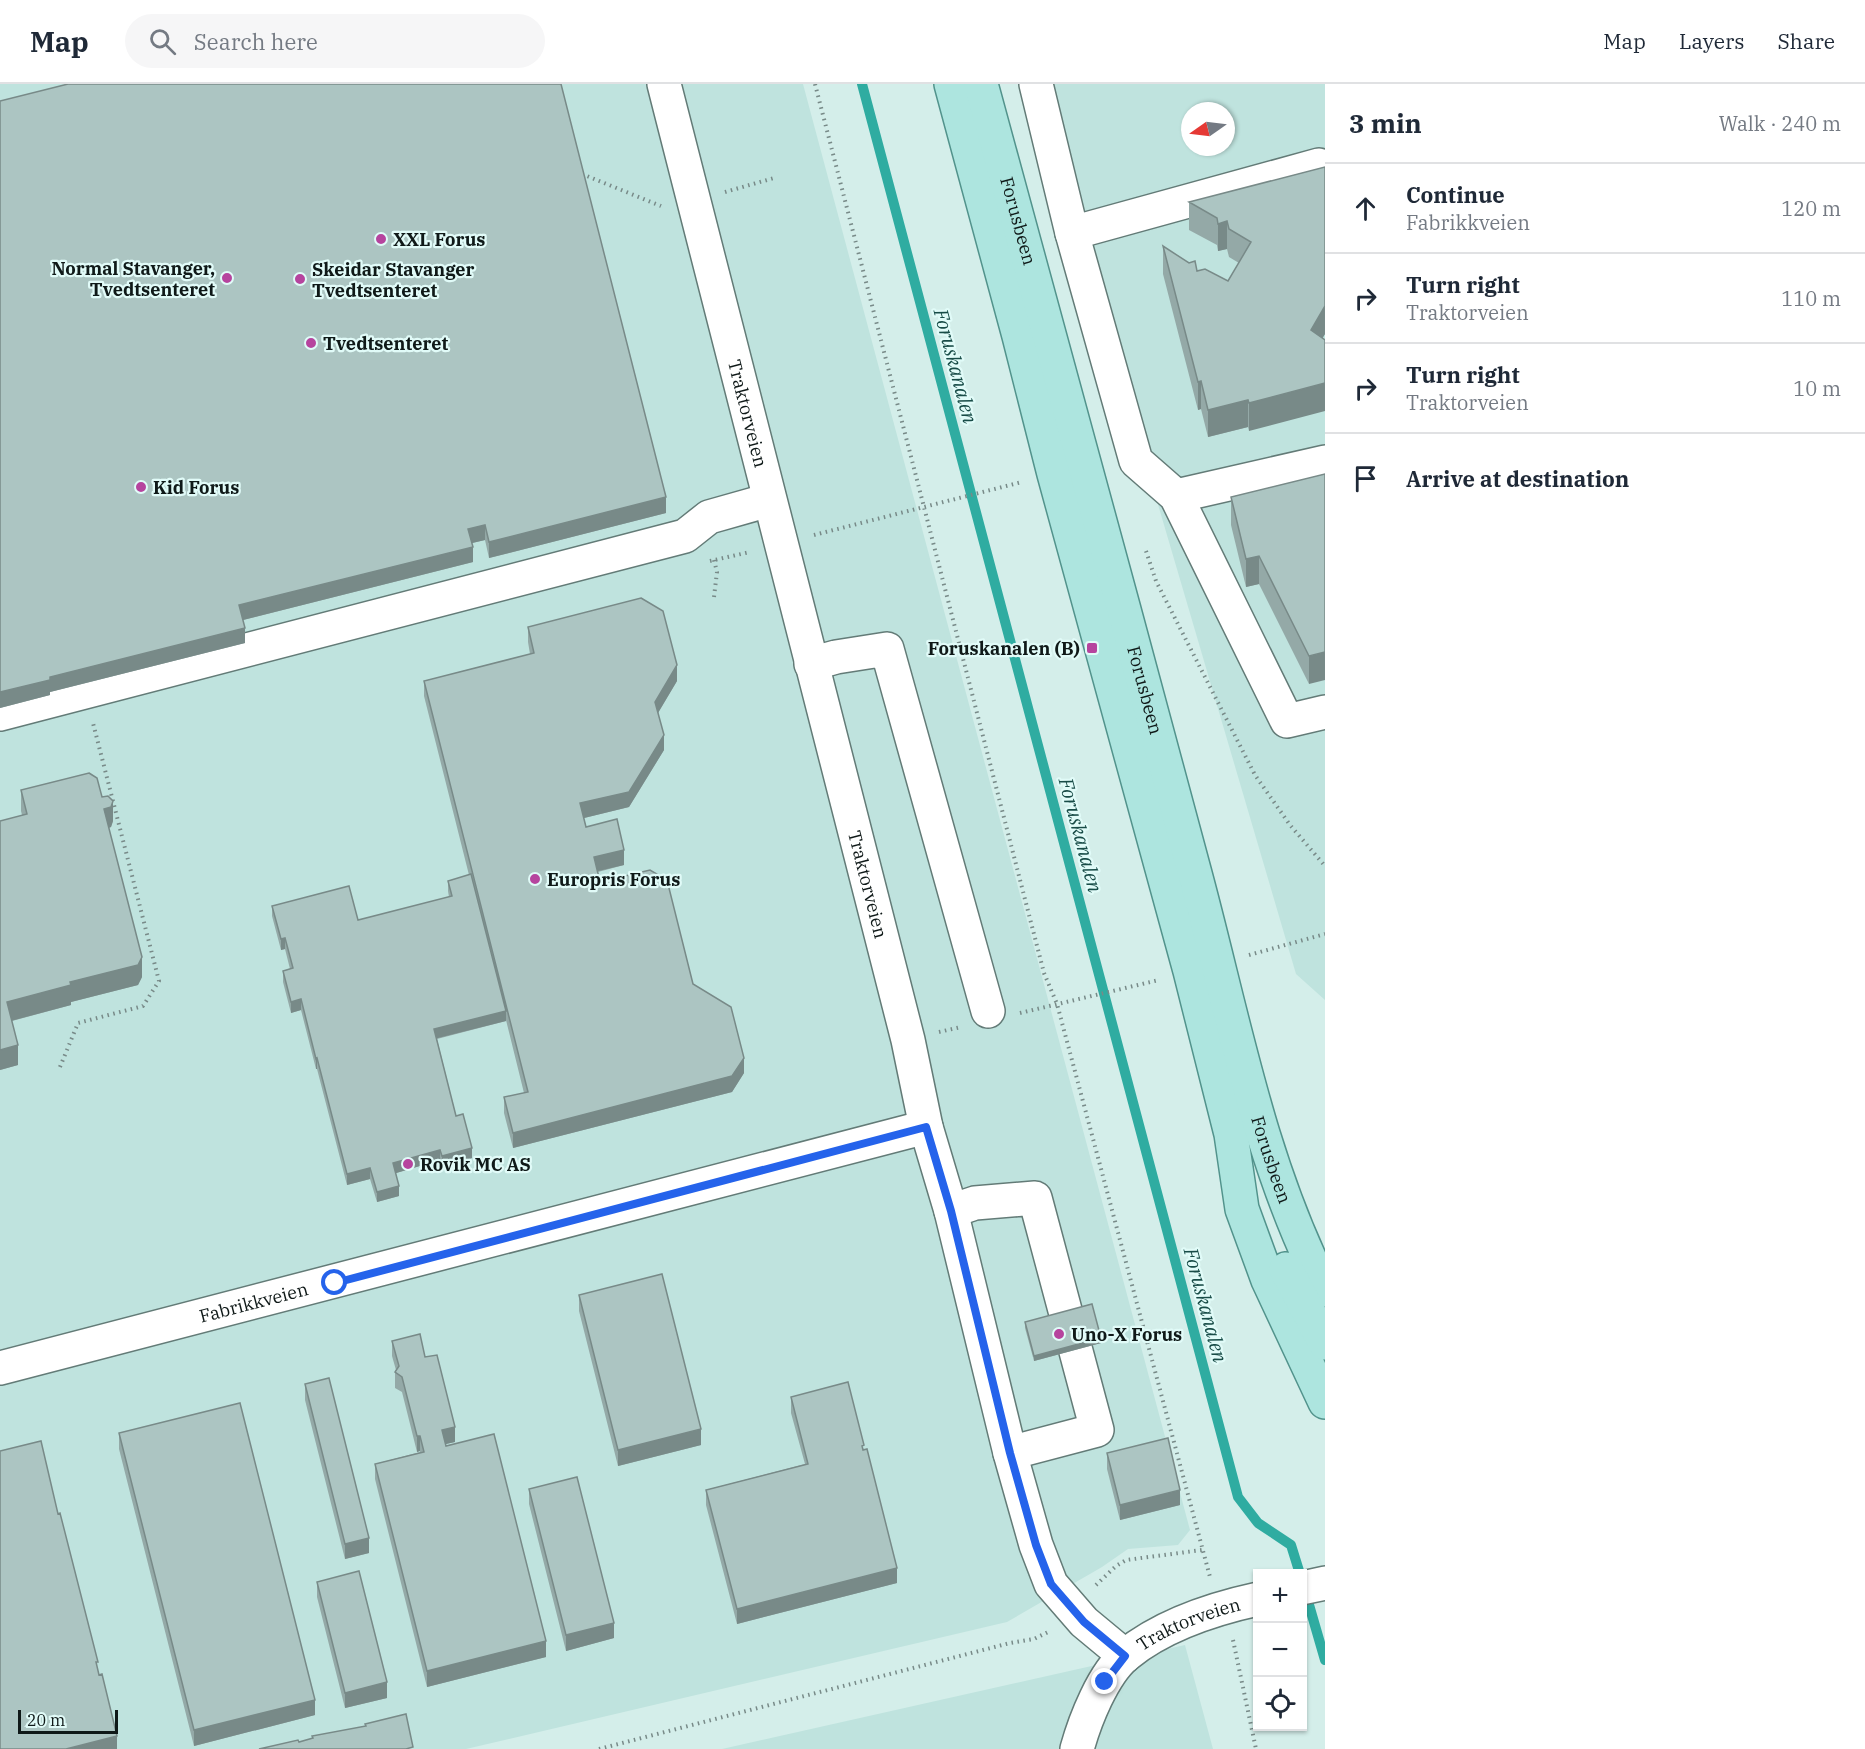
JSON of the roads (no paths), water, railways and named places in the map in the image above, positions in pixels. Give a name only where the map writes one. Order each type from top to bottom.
[{"type":"main road","name":"Forusbeen","points":[[951,84],[1019,336],[1053,474],[1190,971],[1231,1134],[1242,1209],[1268,1280],[1325,1402]]},
{"type":"main road","name":"Forusbeen","points":[[981,84],[1049,327],[1263,1132],[1295,1226],[1325,1290]]},
{"type":"main road","name":"Forusbeen","points":[[1231,1134],[1257,1202],[1289,1275],[1325,1343]]},
{"type":"street","name":"Traktorveien","points":[[664,84],[908,1040],[926,1127],[951,1211],[1010,1453],[1036,1545],[1051,1584],[1078,1616],[1125,1656]]},
{"type":"street","points":[[1036,84],[1072,233],[1136,461],[1176,496],[1287,721],[1325,712]]},
{"type":"street","points":[[1072,233],[1318,165]]},
{"type":"street","points":[[1176,496],[1325,462]]},
{"type":"street","points":[[0,714],[685,536],[709,516],[770,500]]},
{"type":"street","points":[[811,664],[836,657],[887,649],[988,1011]]},
{"type":"street","name":"Fabrikkveien","points":[[0,1368],[926,1127]]},
{"type":"street","points":[[951,1211],[975,1203],[1035,1198],[1097,1430],[1010,1453]]},
{"type":"street","name":"Traktorveien","points":[[1077,1749],[1092,1706],[1105,1682],[1125,1656],[1158,1634],[1220,1607],[1253,1600]]},
{"type":"waterway","name":"Foruskanalen","points":[[862,84],[1238,1497],[1258,1523],[1291,1545],[1298,1569]]},
{"type":"waterway","name":"Foruskanalen","points":[[1307,1598],[1325,1660]]},
{"type":"place","name":"XXL Forus","points":[[381,239]]},
{"type":"place","name":"Normal Stavanger, Tvedtsenteret","points":[[227,278]]},
{"type":"place","name":"Skeidar Stavanger Tvedtsenteret","points":[[300,279]]},
{"type":"place","name":"Tvedtsenteret","points":[[311,343]]},
{"type":"place","name":"Kid Forus","points":[[141,487]]},
{"type":"place","name":"Foruskanalen (B)","points":[[1092,648]]},
{"type":"place","name":"Europris Forus","points":[[535,879]]},
{"type":"place","name":"Rovik MC AS","points":[[408,1164]]},
{"type":"place","name":"Uno-X Forus","points":[[1059,1334]]}]
